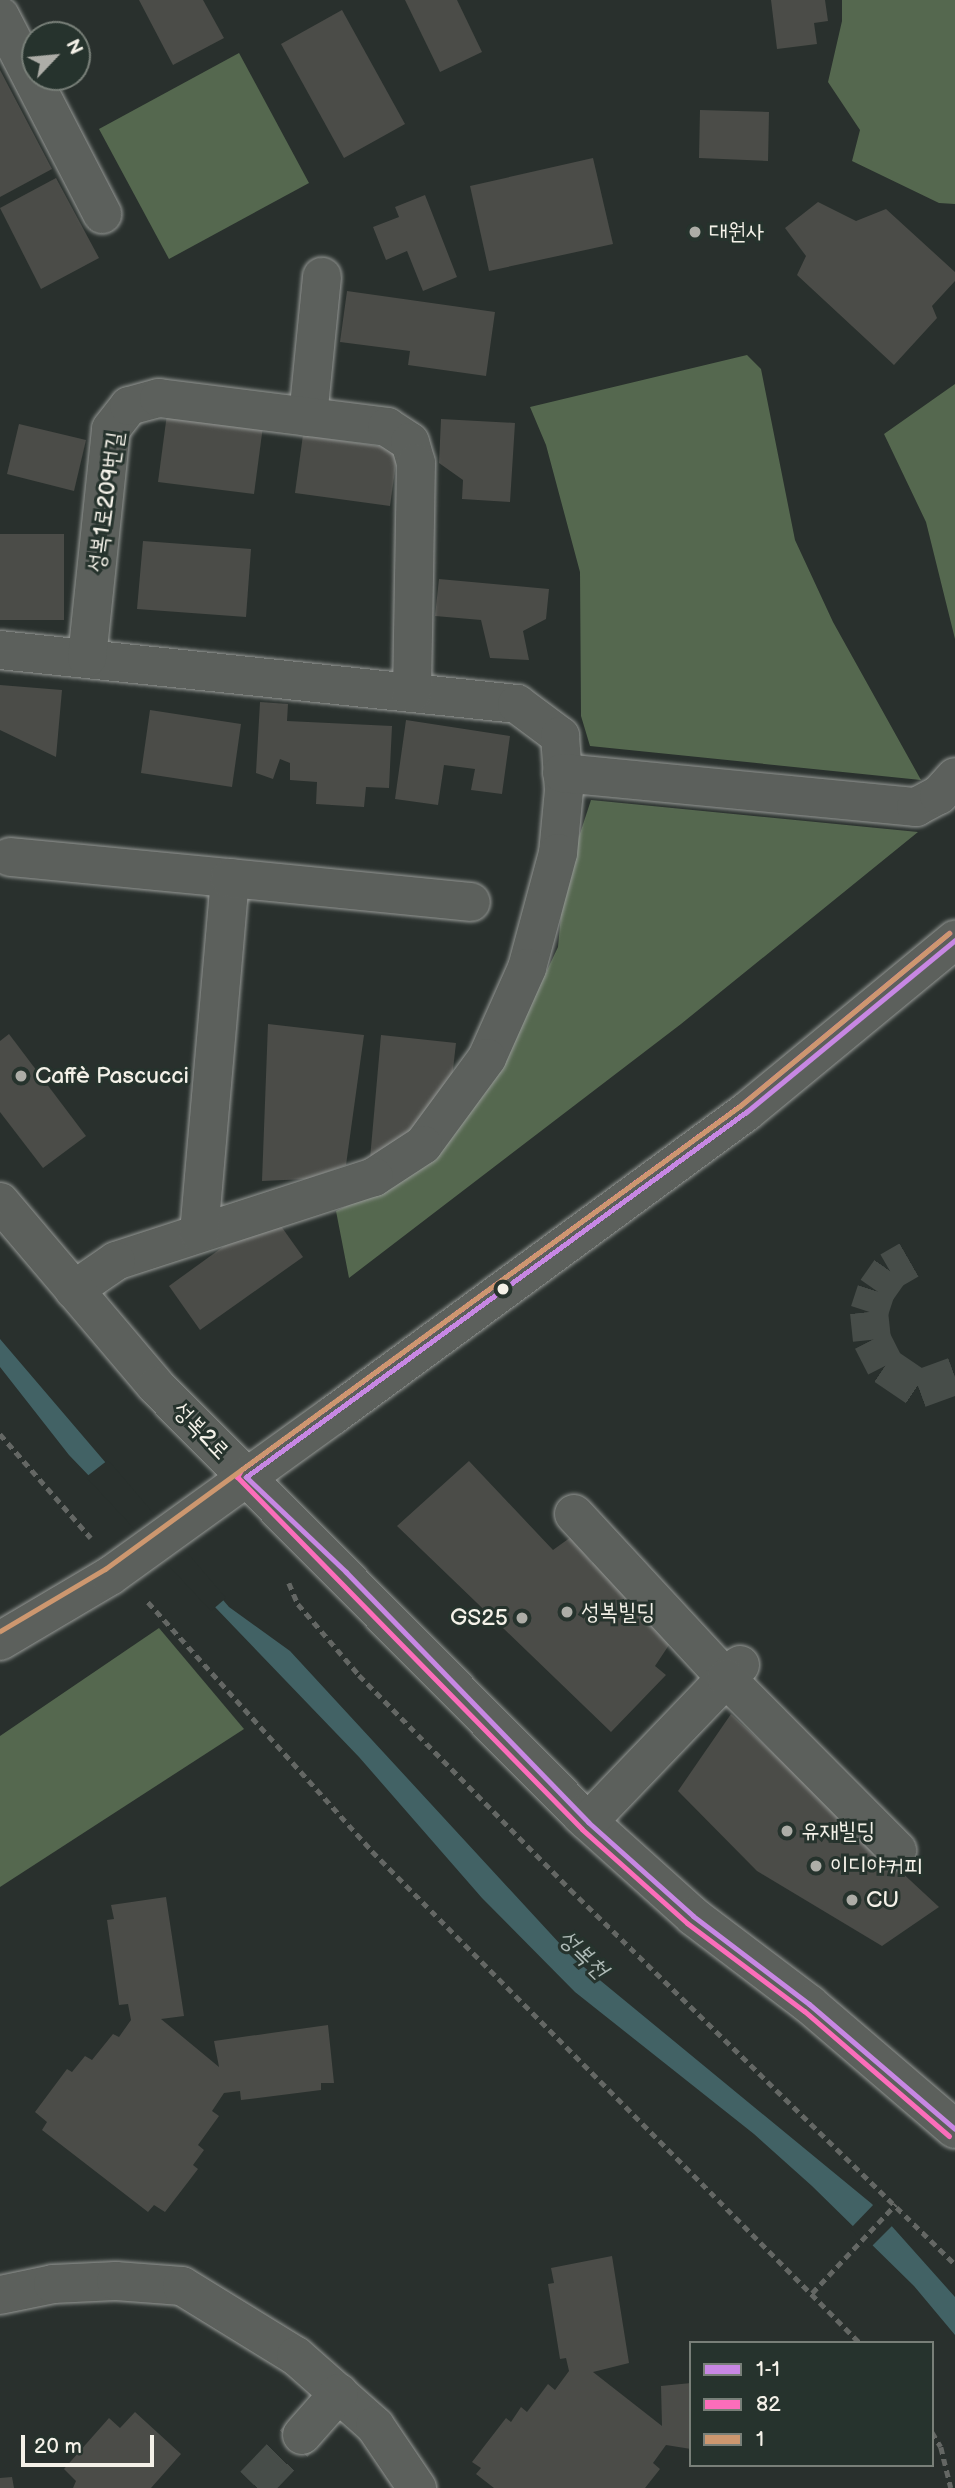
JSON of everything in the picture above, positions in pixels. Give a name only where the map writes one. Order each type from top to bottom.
[{"type":"street","points":[[0,16],[102,214]]},
{"type":"street","points":[[308,417],[322,277]]},
{"type":"street","name":"성복1로209번길","points":[[87,658],[111,429],[129,406],[159,398],[387,428],[410,442],[416,463],[412,693]]},
{"type":"street","points":[[0,650],[517,704],[560,736],[562,773],[558,853],[527,968],[487,1058],[422,1144],[374,1177],[116,1261],[74,1290]]},
{"type":"street","points":[[562,773],[916,807],[939,795],[955,776]]},
{"type":"street","points":[[10,857],[471,902]]},
{"type":"street","points":[[199,1233],[230,878]]},
{"type":"street","points":[[0,1641],[115,1572],[746,1112],[955,940]]},
{"type":"street","name":"성복2로","points":[[0,1202],[156,1386],[345,1572],[588,1822],[693,1916],[809,2004],[955,2129]]},
{"type":"street","points":[[574,1514],[733,1672],[897,1850]]},
{"type":"street","points":[[701,1622],[733,1672],[777,1707]]},
{"type":"street","points":[[588,1822],[733,1672]]},
{"type":"street","points":[[0,2295],[91,2282],[182,2286],[253,2326],[339,2393],[375,2426],[417,2488]]},
{"type":"street","points":[[302,2435],[339,2393]]},
{"type":"path","points":[[0,1434],[115,1572],[372,1851],[858,2341]]},
{"type":"path","points":[[287,1578],[298,1604],[359,1675],[570,1889],[955,2264]]},
{"type":"path","points":[[812,2293],[895,2205]]},
{"type":"path","points":[[934,2435],[942,2447],[951,2488]]},
{"type":"green space","points":[[842,0],[955,0],[955,204],[939,203],[852,161],[860,130],[828,82],[842,21]]},
{"type":"green space","points":[[239,53],[309,183],[169,259],[99,129]]},
{"type":"green space","points":[[747,355],[761,369],[795,540],[833,622],[921,780],[590,746],[581,716],[580,572],[546,445],[530,407]]},
{"type":"green space","points":[[955,384],[955,639],[926,522],[884,434]]},
{"type":"green space","points":[[591,800],[918,832],[681,1024],[349,1278],[336,1211],[383,1189],[500,1070],[558,947],[564,882]]},
{"type":"green space","points":[[159,1628],[244,1729],[0,1887],[0,1736]]},
{"type":"water","points":[[0,1339],[229,1607],[290,1651],[573,1958],[872,2204],[955,2297],[955,2335],[914,2286],[812,2186],[754,2134],[575,1992],[482,1898],[359,1757],[69,1455],[0,1367]]},
{"type":"pier","points":[[108,1460],[226,1598],[211,1611],[86,1477]]},
{"type":"pier","points":[[876,2202],[894,2224],[870,2248],[850,2229]]},
{"type":"building","points":[[139,0],[203,0],[224,38],[173,65]]},
{"type":"building","points":[[405,0],[457,0],[482,52],[440,72]]},
{"type":"building","points":[[771,0],[825,0],[828,21],[814,23],[817,44],[777,49]]},
{"type":"building","points":[[342,10],[405,124],[344,158],[281,44]]},
{"type":"building","points":[[0,70],[52,169],[0,197]]},
{"type":"building","points":[[700,110],[769,112],[768,161],[699,158]]},
{"type":"building","points":[[593,158],[613,244],[489,271],[470,186]]},
{"type":"building","points":[[56,178],[99,258],[41,289],[0,208]]},
{"type":"building","points":[[425,195],[457,277],[423,291],[407,251],[386,260],[373,227],[399,217],[395,207]]},
{"type":"building","points":[[818,202],[856,221],[886,209],[955,272],[955,281],[932,306],[937,318],[894,365],[797,275],[806,256],[785,228]]},
{"type":"building","points":[[347,291],[495,312],[486,376],[408,365],[410,351],[340,342]]},
{"type":"building","points":[[167,414],[263,426],[254,494],[158,482]]},
{"type":"building","points":[[441,419],[515,423],[510,502],[462,499],[463,480],[439,463]]},
{"type":"building","points":[[19,424],[86,440],[74,491],[7,474]]},
{"type":"building","points":[[303,435],[398,449],[390,506],[295,493]]},
{"type":"building","points":[[0,534],[64,534],[64,620],[0,620]]},
{"type":"building","points":[[143,541],[251,549],[246,617],[137,609]]},
{"type":"building","points":[[439,579],[549,589],[546,619],[523,631],[529,660],[490,658],[481,620],[435,616]]},
{"type":"building","points":[[0,685],[62,690],[56,757],[0,730]]},
{"type":"building","points":[[260,702],[288,704],[287,721],[392,726],[389,788],[366,787],[364,807],[316,804],[317,782],[290,780],[290,763],[280,759],[273,779],[256,773]]},
{"type":"building","points":[[150,710],[241,724],[232,787],[141,773]]},
{"type":"building","points":[[406,720],[510,736],[502,794],[471,790],[475,769],[444,765],[438,805],[395,799]]},
{"type":"building","points":[[268,1024],[364,1035],[346,1165],[307,1179],[262,1181]]},
{"type":"building","name":"Caffè Pascucci","points":[[9,1034],[86,1136],[43,1168],[0,1112],[0,1041]]},
{"type":"building","points":[[381,1035],[456,1043],[451,1087],[416,1142],[370,1159]]},
{"type":"building","points":[[271,1212],[303,1257],[200,1330],[169,1286]]},
{"type":"building","name":"성복빌딩","points":[[469,1461],[553,1550],[571,1537],[592,1563],[602,1556],[673,1639],[655,1666],[666,1675],[611,1732],[397,1526]]},
{"type":"building","name":"유재빌딩","points":[[731,1714],[939,1907],[882,1946],[757,1871],[678,1791]]},
{"type":"building","points":[[166,1897],[184,2016],[161,2019],[219,2067],[214,2041],[328,2025],[334,2083],[321,2083],[321,2090],[241,2100],[240,2091],[224,2093],[212,2111],[219,2116],[198,2145],[204,2150],[193,2165],[198,2169],[165,2212],[154,2205],[148,2212],[42,2130],[47,2122],[35,2112],[67,2069],[72,2072],[85,2056],[92,2060],[113,2034],[119,2037],[131,2020],[128,2004],[119,2005],[107,1920],[114,1919],[111,1905]]},
{"type":"building","points":[[612,2256],[629,2363],[593,2372],[662,2426],[661,2386],[689,2383],[689,2449],[666,2445],[653,2463],[660,2469],[645,2488],[494,2488],[476,2474],[481,2468],[472,2462],[506,2418],[511,2422],[521,2407],[527,2412],[548,2384],[555,2390],[569,2371],[566,2358],[560,2359],[548,2284],[554,2283],[551,2268]]},
{"type":"building","points":[[135,2412],[181,2454],[151,2488],[73,2488],[76,2481],[64,2469],[109,2418],[120,2428]]},
{"type":"building","points":[[12,2477],[14,2488],[0,2488],[0,2478]]},
{"type":"tunnel","points":[[909,1260],[890,1271],[876,1291],[869,1312],[872,1340],[885,1366],[919,1389],[955,1376]]},
{"type":"tunnel","points":[[254,2485],[302,2435]]},
{"type":"transit line","name":"82","points":[[949,933],[741,1105],[241,1470],[237,1477],[582,1829],[687,1923],[804,2011],[949,2136]]},
{"type":"transit line","name":"1","points":[[0,1631],[105,1569],[741,1105],[949,933]]},
{"type":"transit line","name":"1-1","points":[[955,940],[746,1112],[246,1477],[346,1572],[588,1822],[693,1916],[809,2004],[955,2129]]},
{"type":"place","name":"대원사","points":[[695,232]]},
{"type":"place","name":"Caffè Pascucci","points":[[21,1076]]},
{"type":"place","name":"성복빌딩","points":[[567,1612]]},
{"type":"place","name":"GS25","points":[[522,1618]]},
{"type":"place","name":"유재빌딩","points":[[787,1831]]},
{"type":"place","name":"이디야커피","points":[[816,1866]]},
{"type":"place","name":"CU","points":[[852,1900]]},
{"type":"water label","name":"성복천","points":[[583,1954]]}]
